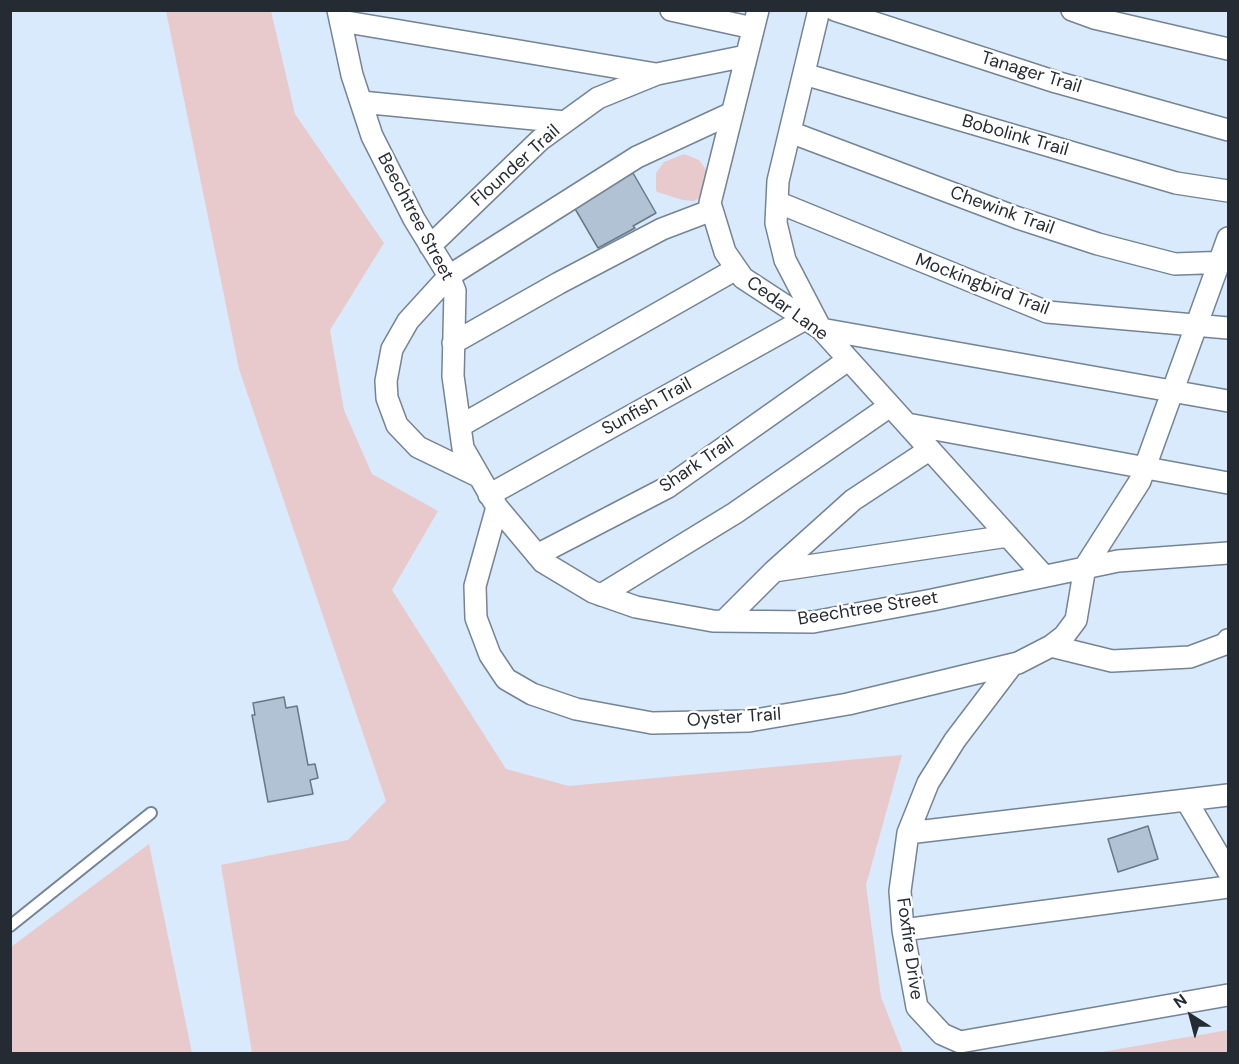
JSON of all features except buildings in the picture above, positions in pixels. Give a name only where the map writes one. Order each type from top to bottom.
[{"type":"street","points":[[671,10],[755,19]]},
{"type":"street","points":[[819,10],[778,182],[776,223],[785,260],[813,324],[1228,402]]},
{"type":"street","name":"Tanager Trail","points":[[835,10],[1056,82],[1228,130]]},
{"type":"street","points":[[1072,10],[1094,18],[1228,49]]},
{"type":"street","points":[[340,16],[657,74]]},
{"type":"street","name":"Beechtree Street","points":[[340,16],[352,75],[372,136],[414,219],[455,291],[453,376],[463,448],[493,501],[543,562],[593,592],[636,607],[713,621],[813,622],[1118,561],[1228,554]]},
{"type":"street","name":"Cedar Lane","points":[[755,19],[710,203],[725,252],[743,278],[813,324],[1044,576]]},
{"type":"street","name":"Flounder Trail","points":[[430,246],[540,140],[598,98],[657,74],[746,56]]},
{"type":"street","name":"Bobolink Trail","points":[[804,74],[1176,183],[1228,191]]},
{"type":"street","points":[[361,102],[565,122]]},
{"type":"street","points":[[478,476],[418,447],[397,426],[387,398],[386,381],[392,349],[408,321],[448,276],[637,157],[732,113]]},
{"type":"street","name":"Chewink Trail","points":[[790,132],[1018,218],[1098,244],[1175,264],[1224,262]]},
{"type":"street","name":"Mockingbird Trail","points":[[777,202],[1047,312],[1228,328]]},
{"type":"street","points":[[453,343],[662,229],[712,210]]},
{"type":"street","points":[[1085,567],[1140,481],[1197,325],[1224,262],[1228,238]]},
{"type":"street","points":[[460,426],[736,269]]},
{"type":"street","name":"Sunfish Trail","points":[[493,501],[813,324]]},
{"type":"street","name":"Shark Trail","points":[[537,555],[668,487],[848,360]]},
{"type":"street","points":[[601,595],[735,513],[890,406]]},
{"type":"street","points":[[907,424],[1228,483]]},
{"type":"street","points":[[724,621],[774,571],[853,500],[929,450]]},
{"type":"street","name":"Oyster Trail","points":[[493,501],[475,586],[476,618],[490,655],[506,679],[531,694],[576,709],[652,723],[749,721],[848,704],[1012,665],[1051,646],[1065,636],[1076,620],[1085,567]]},
{"type":"street","points":[[774,571],[1008,536]]},
{"type":"street","points":[[1051,646],[1112,662],[1190,657],[1225,644],[1228,640]]},
{"type":"street","name":"Foxfire Drive","points":[[1012,665],[955,740],[928,783],[908,832],[900,891],[903,930],[917,1006],[942,1034],[960,1042],[1228,995]]},
{"type":"street","points":[[908,832],[1228,795]]},
{"type":"street","points":[[1186,800],[1228,871]]},
{"type":"street","points":[[903,930],[1228,887]]},
{"type":"lane","points":[[10,926],[151,813]]},
{"type":"shaded area","points":[[166,11],[271,11],[295,114],[384,243],[330,330],[344,410],[372,474],[438,511],[392,590],[506,769],[569,786],[902,755],[866,885],[881,997],[903,1053],[252,1053],[221,865],[348,840],[386,801],[239,369]]},
{"type":"shaded area","points":[[684,154],[699,160],[708,172],[702,197],[694,201],[683,200],[656,190],[656,173],[664,162]]},
{"type":"shaded area","points":[[149,844],[192,1053],[11,1053],[11,947]]},
{"type":"shaded area","points":[[1228,1030],[1228,1053],[1096,1053]]}]
